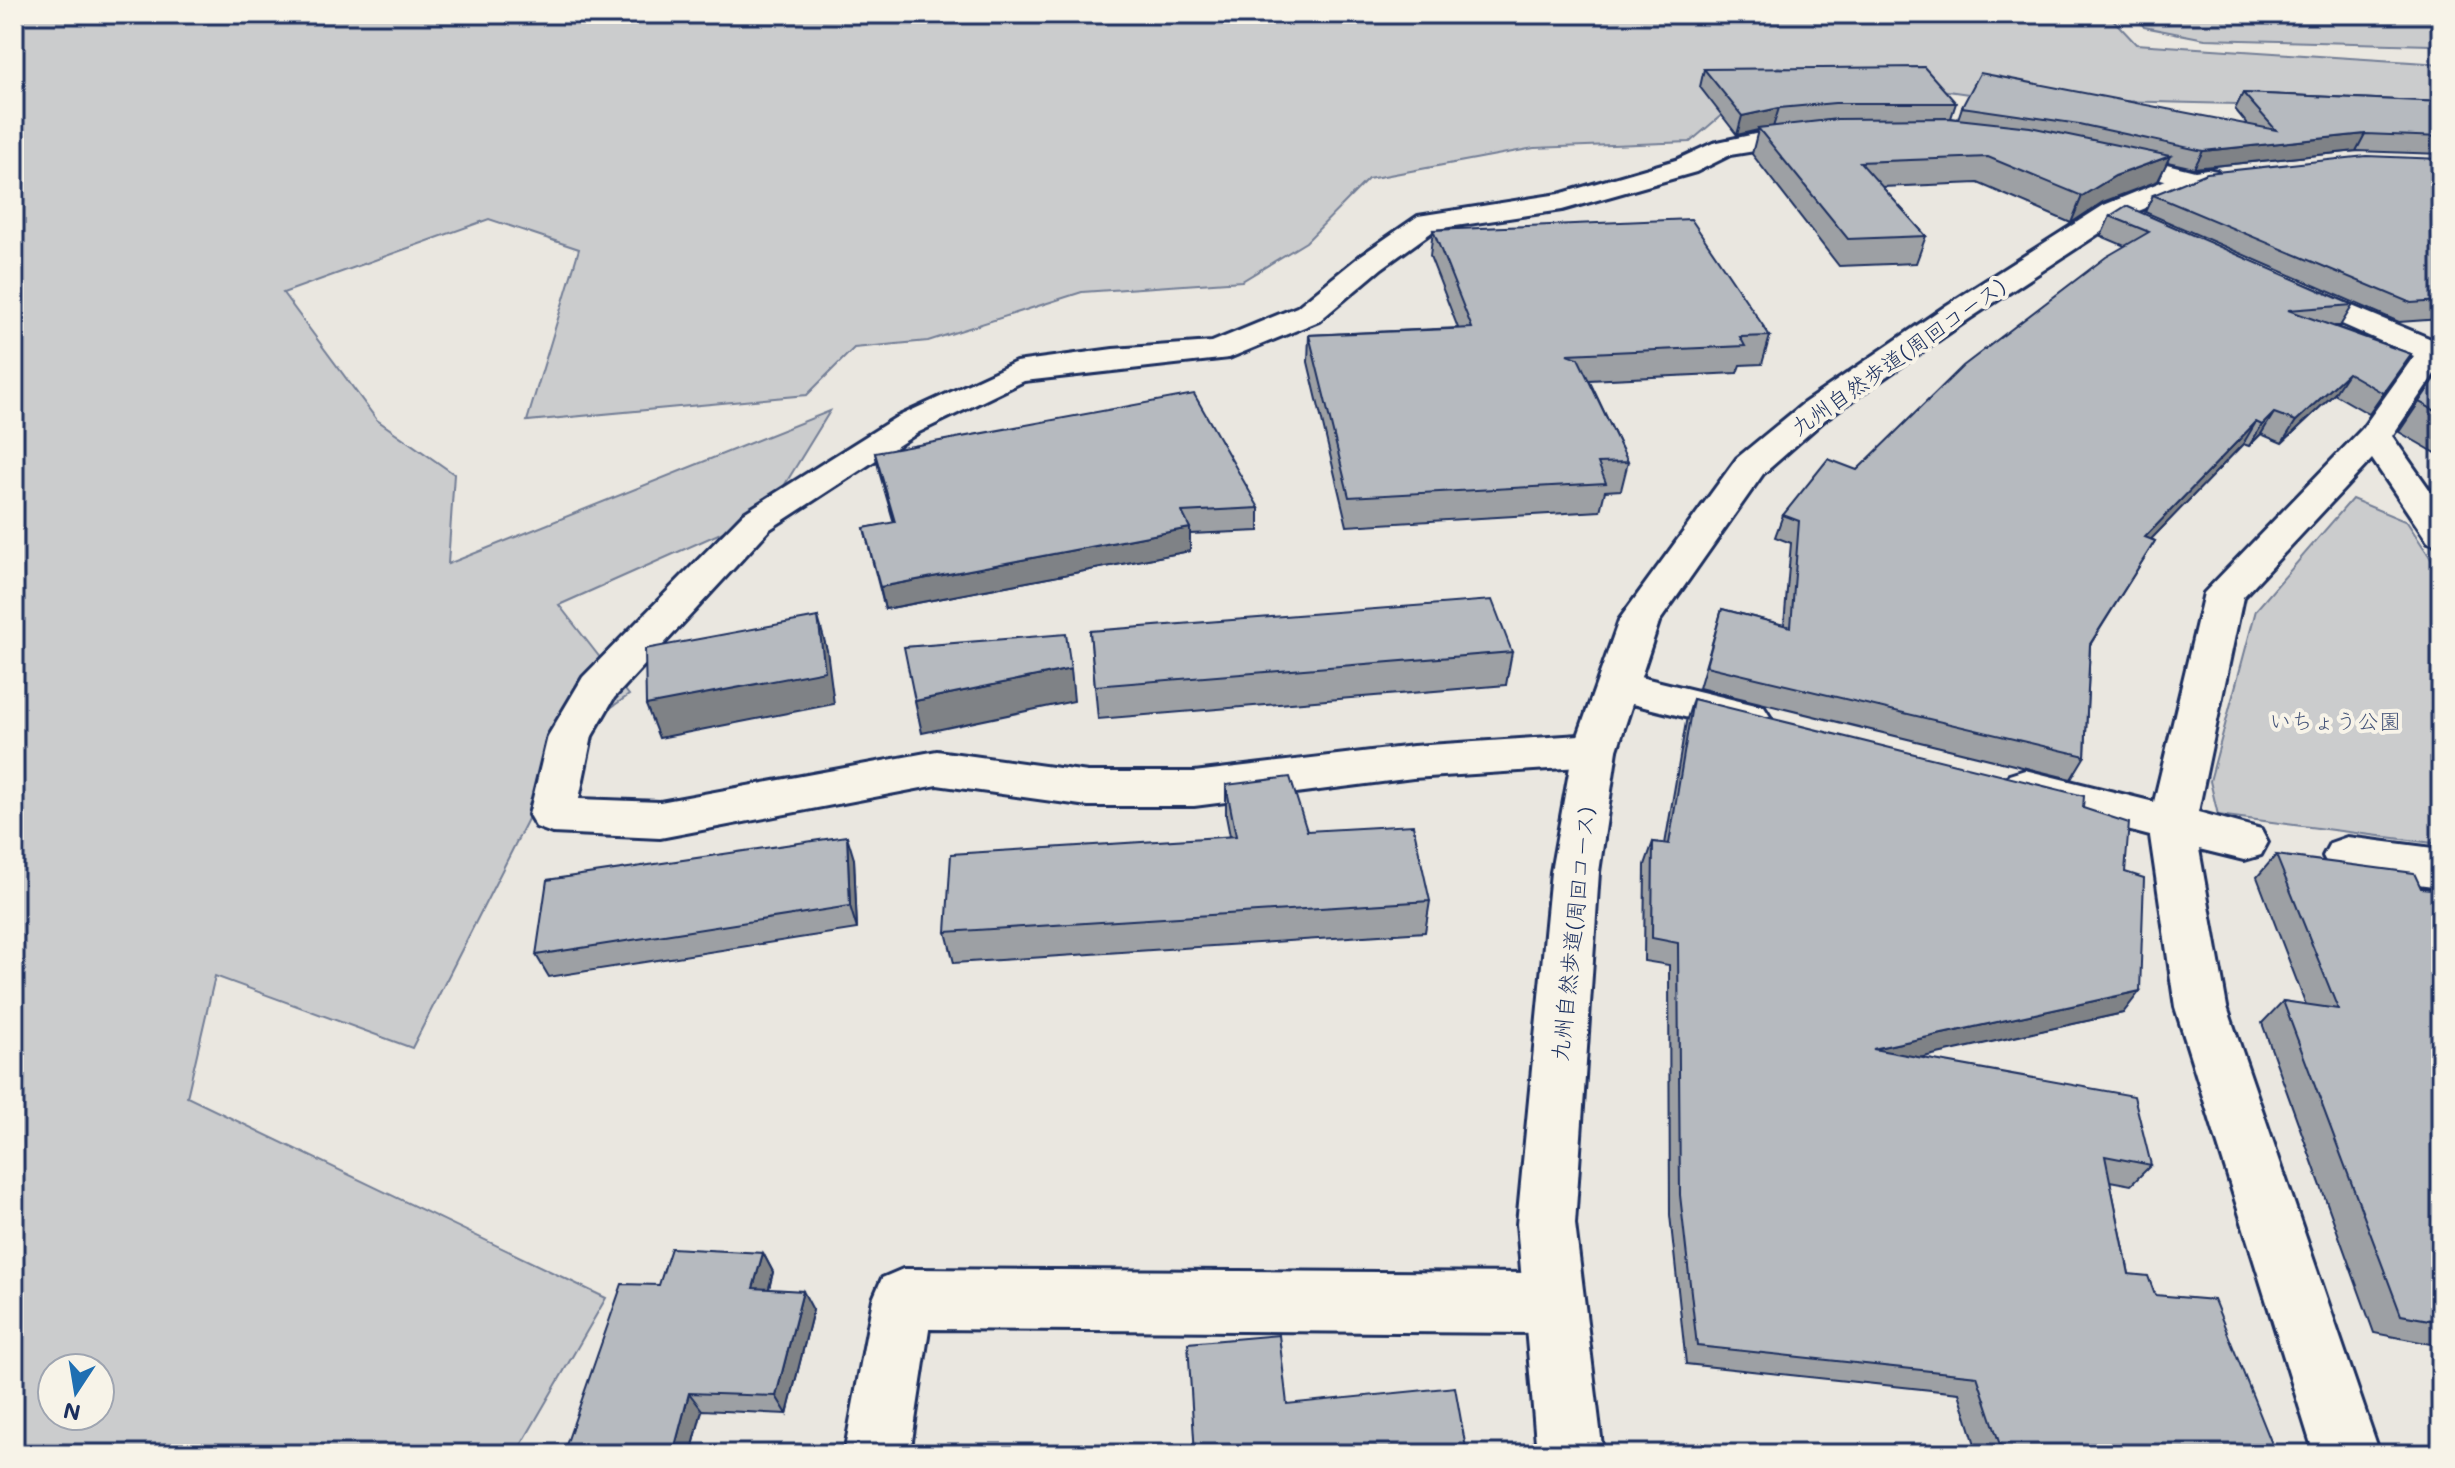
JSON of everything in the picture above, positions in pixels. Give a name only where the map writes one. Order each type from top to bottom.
[{"type":"street","points":[[1595,750],[1413,762],[1194,789],[1088,789],[937,768],[660,820],[552,815],[570,736],[598,688],[757,521],[907,425],[1016,372],[1113,359],[1217,351],[1308,314],[1371,262],[1428,222],[1562,202],[1686,166],[1722,149],[1774,138],[1844,133]]},
{"type":"street","points":[[2066,149],[2193,179]]},
{"type":"street","name":"九州自然歩道(周回コース)","points":[[1570,1454],[1546,1224],[1575,872],[1595,750],[1619,687],[1639,620],[1750,466],[1816,410],[1958,312],[2114,211],[2193,179],[2247,172]]},
{"type":"street","points":[[2114,211],[2157,230]]},
{"type":"street","points":[[2259,275],[2437,351],[2374,436],[2224,593],[2172,825],[2201,1007],[2347,1454]]},
{"type":"street","points":[[2374,436],[2441,534]]},
{"type":"street","points":[[1619,687],[1786,727]]},
{"type":"street","points":[[1981,775],[2244,842]]},
{"type":"street","points":[[2347,856],[2441,868]]},
{"type":"street","points":[[877,1454],[903,1299],[1554,1303]]},
{"type":"green space","points":[[14,14],[2108,14],[2136,44],[2441,64],[2441,109],[1997,98],[1778,67],[1690,142],[1534,148],[1368,179],[1306,242],[1242,281],[1082,292],[928,341],[854,348],[807,395],[527,421],[579,249],[489,219],[283,293],[377,420],[454,474],[448,564],[830,411],[768,512],[559,605],[629,695],[570,736],[412,1048],[215,976],[187,1097],[606,1298],[516,1454],[14,1454]]},
{"type":"green space","points":[[2135,14],[2431,14],[2441,25],[2441,41],[2431,45],[2205,39],[2144,27]]},
{"type":"green space","name":"いちょう公園","points":[[2352,499],[2407,522],[2441,574],[2441,844],[2218,815],[2210,781],[2256,610]]},
{"type":"building","points":[[1924,67],[1956,103],[1835,103],[1779,108],[1742,116],[1704,69]]},
{"type":"building","points":[[1980,73],[2276,130],[2243,93],[2441,102],[2441,137],[2365,134],[2203,151],[2079,124],[1962,107]]},
{"type":"building","points":[[1948,118],[2030,127],[2170,156],[2115,176],[2082,196],[1988,157],[1860,162],[1926,236],[1848,239],[1758,128],[1837,119]]},
{"type":"building","points":[[2366,156],[2441,159],[2441,301],[2411,303],[2153,195],[2207,173]]},
{"type":"building","points":[[2126,206],[2353,305],[2288,310],[2411,354],[2383,393],[2348,373],[2296,421],[2274,413],[2262,425],[2256,422],[2145,537],[2155,541],[2090,644],[2085,756],[1706,666],[1722,609],[1791,627],[1799,521],[1783,515],[1828,459],[1857,470],[1963,366],[2106,257],[2149,232],[2110,216]]},
{"type":"building","points":[[1691,219],[1770,336],[1740,337],[1745,346],[1567,354],[1578,358],[1628,462],[1598,463],[1606,483],[1349,497],[1309,335],[1472,328],[1433,230]]},
{"type":"building","points":[[2441,370],[2441,414],[2419,402]]},
{"type":"building","points":[[1194,394],[1259,508],[1182,512],[1190,528],[880,587],[864,528],[895,522],[875,453]]},
{"type":"building","points":[[1492,600],[1512,652],[1095,686],[1090,631]]},
{"type":"building","points":[[818,617],[825,671],[646,705],[645,649]]},
{"type":"building","points":[[1066,634],[1071,669],[915,701],[904,647]]},
{"type":"building","points":[[1693,699],[2084,796],[2083,808],[2129,823],[2125,872],[2144,878],[2140,991],[1873,1049],[2134,1096],[2151,1165],[2105,1156],[2129,1274],[2148,1276],[2155,1295],[2214,1300],[2276,1454],[2003,1454],[1977,1376],[1697,1346],[1680,1195],[1678,943],[1652,938],[1653,842],[1669,844]]},
{"type":"building","points":[[1290,777],[1307,831],[1413,825],[1430,901],[946,932],[951,854],[1236,836],[1226,785]]},
{"type":"building","points":[[847,836],[850,906],[536,955],[547,880]]},
{"type":"building","points":[[2276,855],[2414,873],[2421,888],[2441,890],[2441,1322],[2401,1315],[2283,1001],[2338,1009]]},
{"type":"building","points":[[671,1248],[763,1253],[753,1288],[803,1291],[776,1396],[689,1393],[673,1454],[563,1454],[622,1284],[659,1285]]},
{"type":"building","points":[[1279,1335],[1287,1404],[1455,1387],[1467,1454],[1195,1454],[1188,1343]]}]
